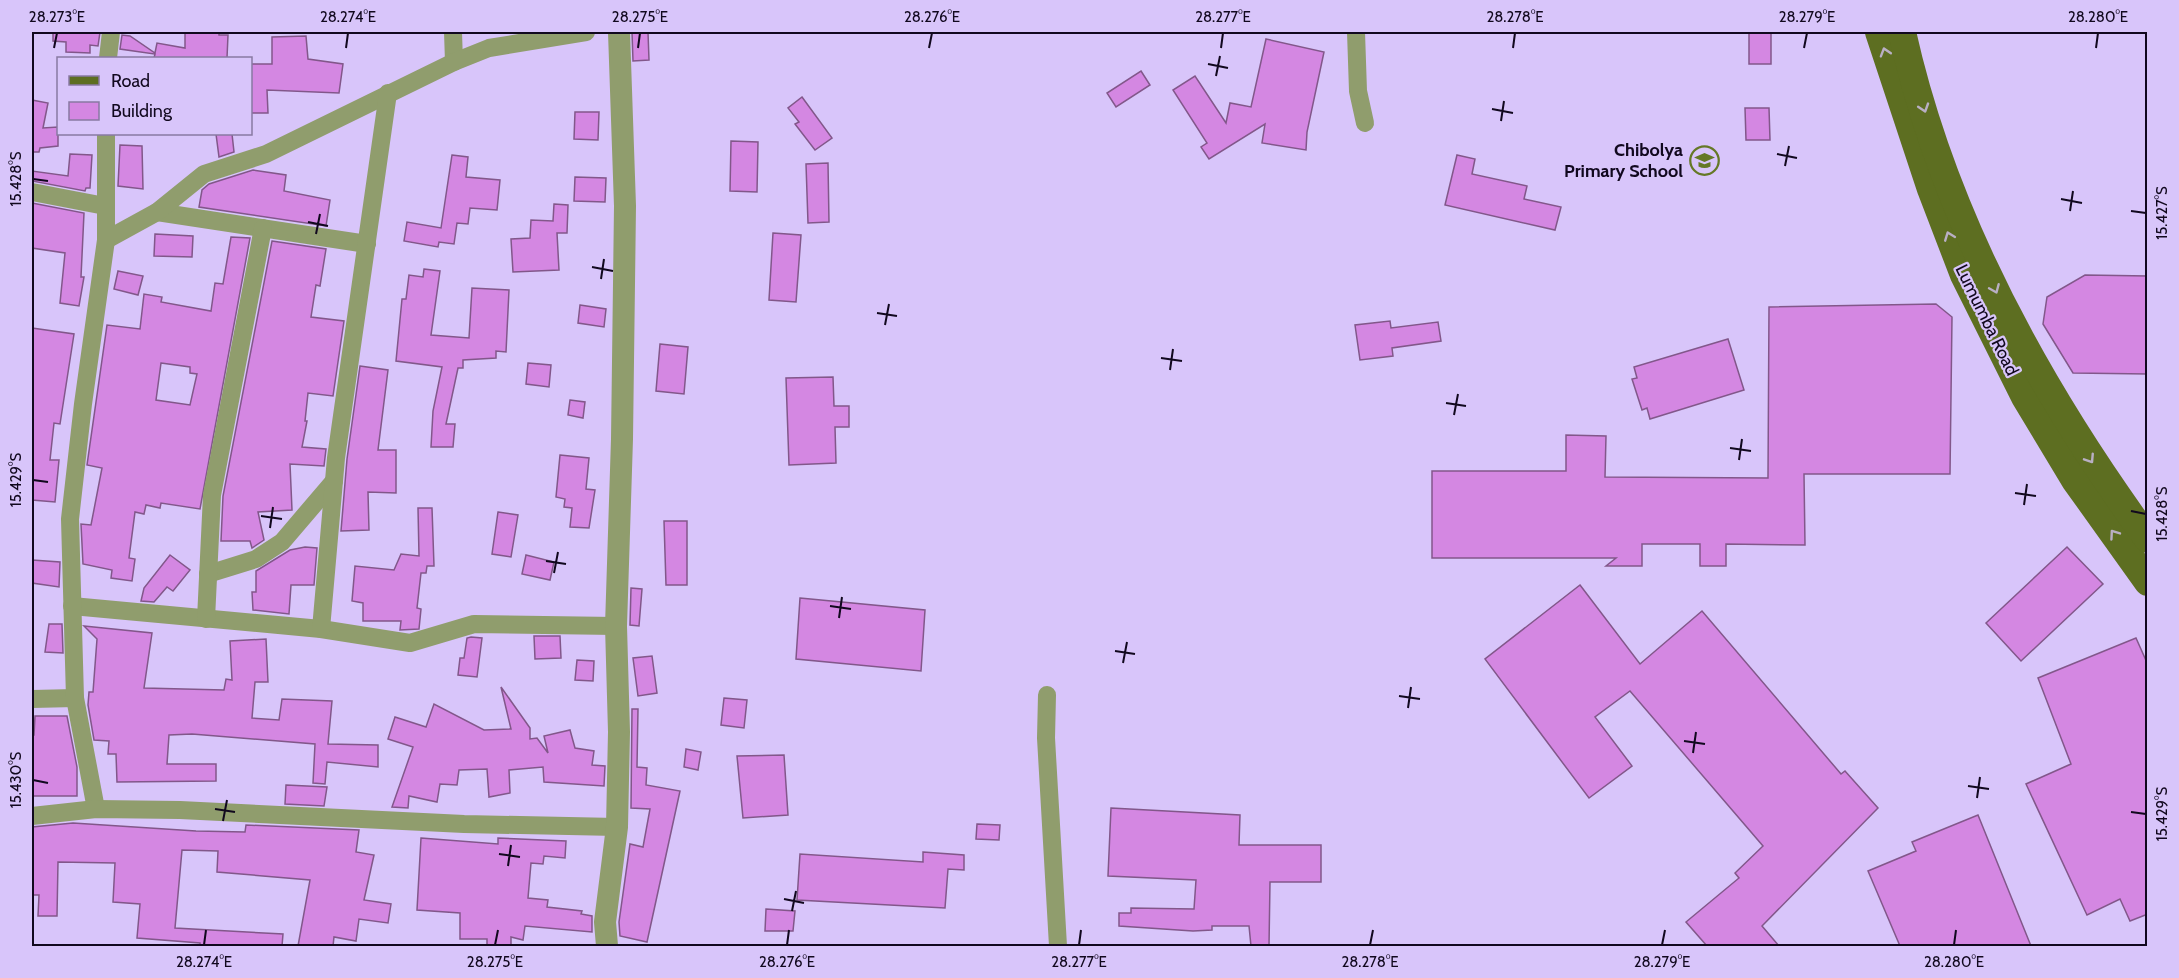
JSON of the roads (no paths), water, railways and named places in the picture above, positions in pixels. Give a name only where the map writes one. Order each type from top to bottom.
[{"type":"main road","name":"Lumumba Road","points":[[1879,32],[1931,189],[1964,274],[2025,397],[2075,480],[2148,582]]},
{"type":"main road","name":"Lumumba Road","points":[[1902,32],[1946,177],[1999,299],[2058,409],[2095,467],[2148,539]]},
{"type":"street","points":[[108,57],[111,32]]},
{"type":"street","points":[[453,32],[454,62]]},
{"type":"street","points":[[106,240],[157,212],[204,174],[266,154],[454,62],[489,48],[586,32]]},
{"type":"street","points":[[606,946],[605,922],[617,827],[616,626],[622,439],[625,206],[619,32]]},
{"type":"street","points":[[1356,32],[1358,91],[1365,123]]},
{"type":"street","points":[[321,629],[334,481],[388,93]]},
{"type":"street","points":[[96,809],[75,698],[70,519],[83,404],[106,240],[106,135]]},
{"type":"street","points":[[32,192],[105,206]]},
{"type":"street","points":[[157,212],[367,244]]},
{"type":"street","points":[[206,619],[212,495],[263,228]]},
{"type":"street","points":[[208,574],[256,559],[282,543],[334,481]]},
{"type":"street","points":[[72,606],[321,629],[411,644],[474,624],[616,626]]},
{"type":"street","points":[[1047,695],[1046,738],[1058,946]]},
{"type":"street","points":[[32,699],[75,698]]},
{"type":"street","points":[[32,816],[96,809],[180,810],[546,827],[617,827]]},
{"type":"place","name":"Chibolya Primary School","points":[[1704,160]]}]
